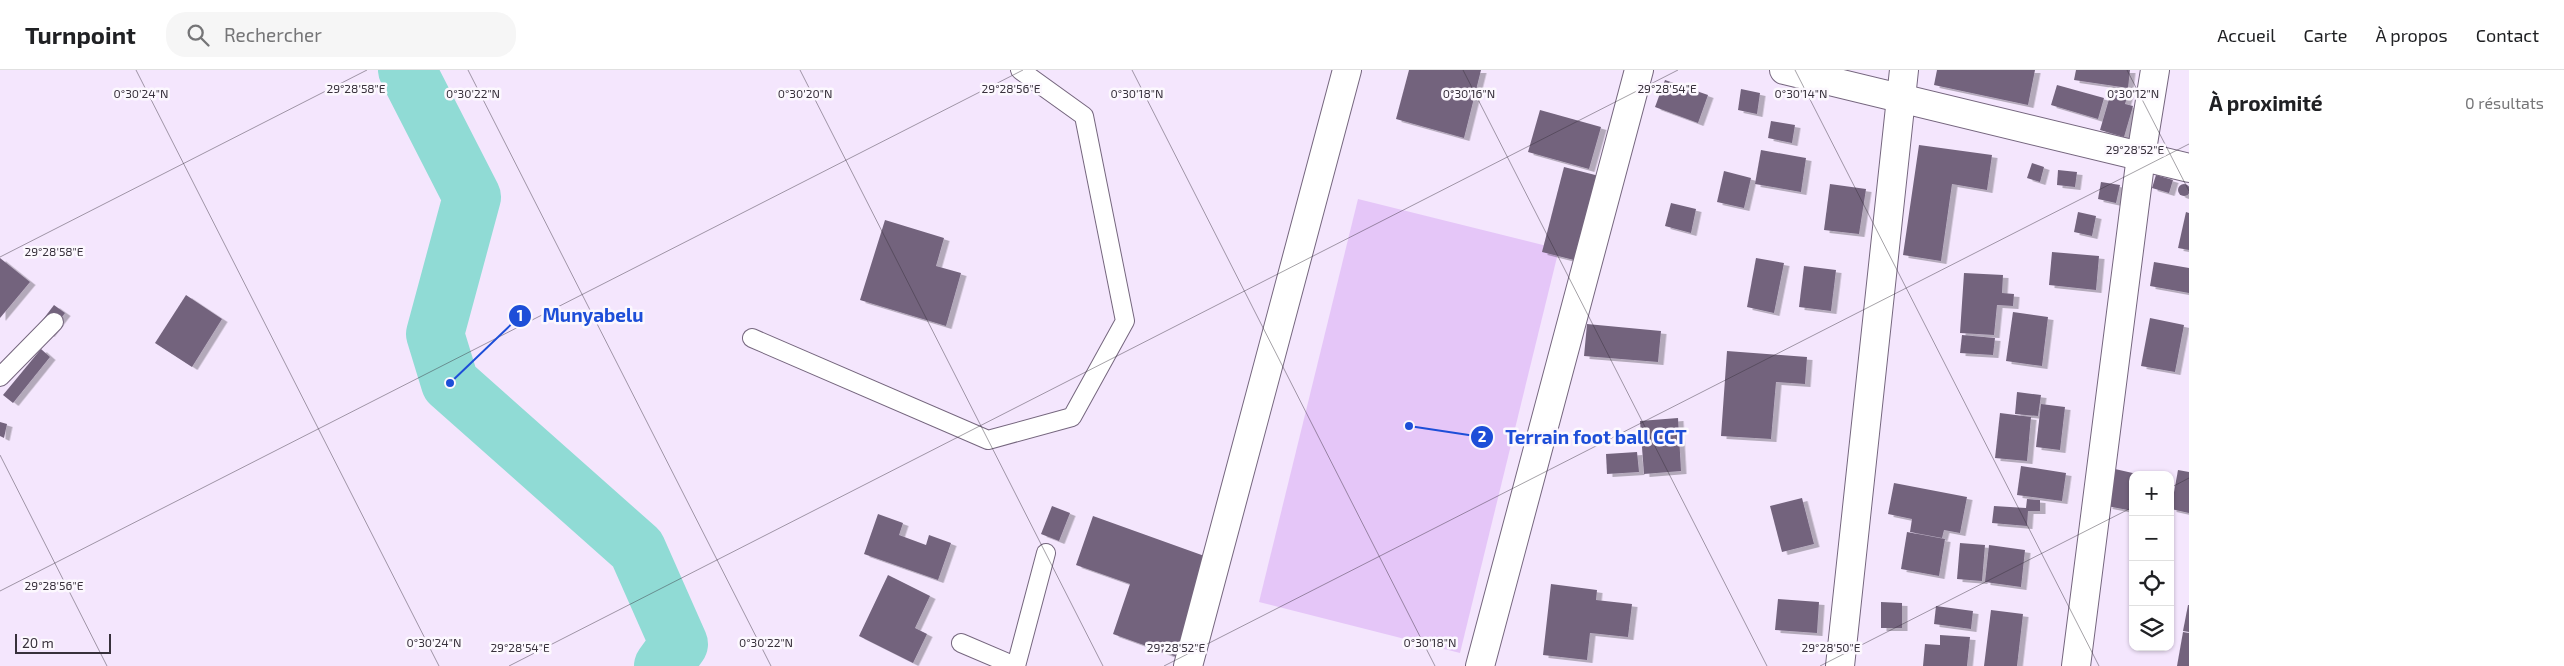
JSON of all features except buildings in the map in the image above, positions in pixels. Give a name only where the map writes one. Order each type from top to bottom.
[{"type":"street","points":[[1188,666],[1347,70]]},
{"type":"street","points":[[1480,666],[1639,70]]},
{"type":"street","points":[[1784,70],[2189,168]]},
{"type":"street","points":[[1840,666],[1904,70]]},
{"type":"street","points":[[2076,666],[2141,156],[2155,70]]},
{"type":"lane","points":[[752,338],[988,440],[1072,417],[1124,321],[1084,116],[1020,70]]},
{"type":"lane","points":[[0,377],[54,322]]},
{"type":"lane","points":[[961,643],[1015,666],[1046,553]]},
{"type":"shaded area","points":[[1358,199],[1559,249],[1460,653],[1259,602]]},
{"type":"waterway","points":[[407,70],[472,197],[435,334],[450,383],[637,549],[679,644],[663,666]]},
{"type":"place","name":"Munyabelu","points":[[450,383]]},
{"type":"place","name":"Terrain foot ball CCT","points":[[1409,426]]}]
